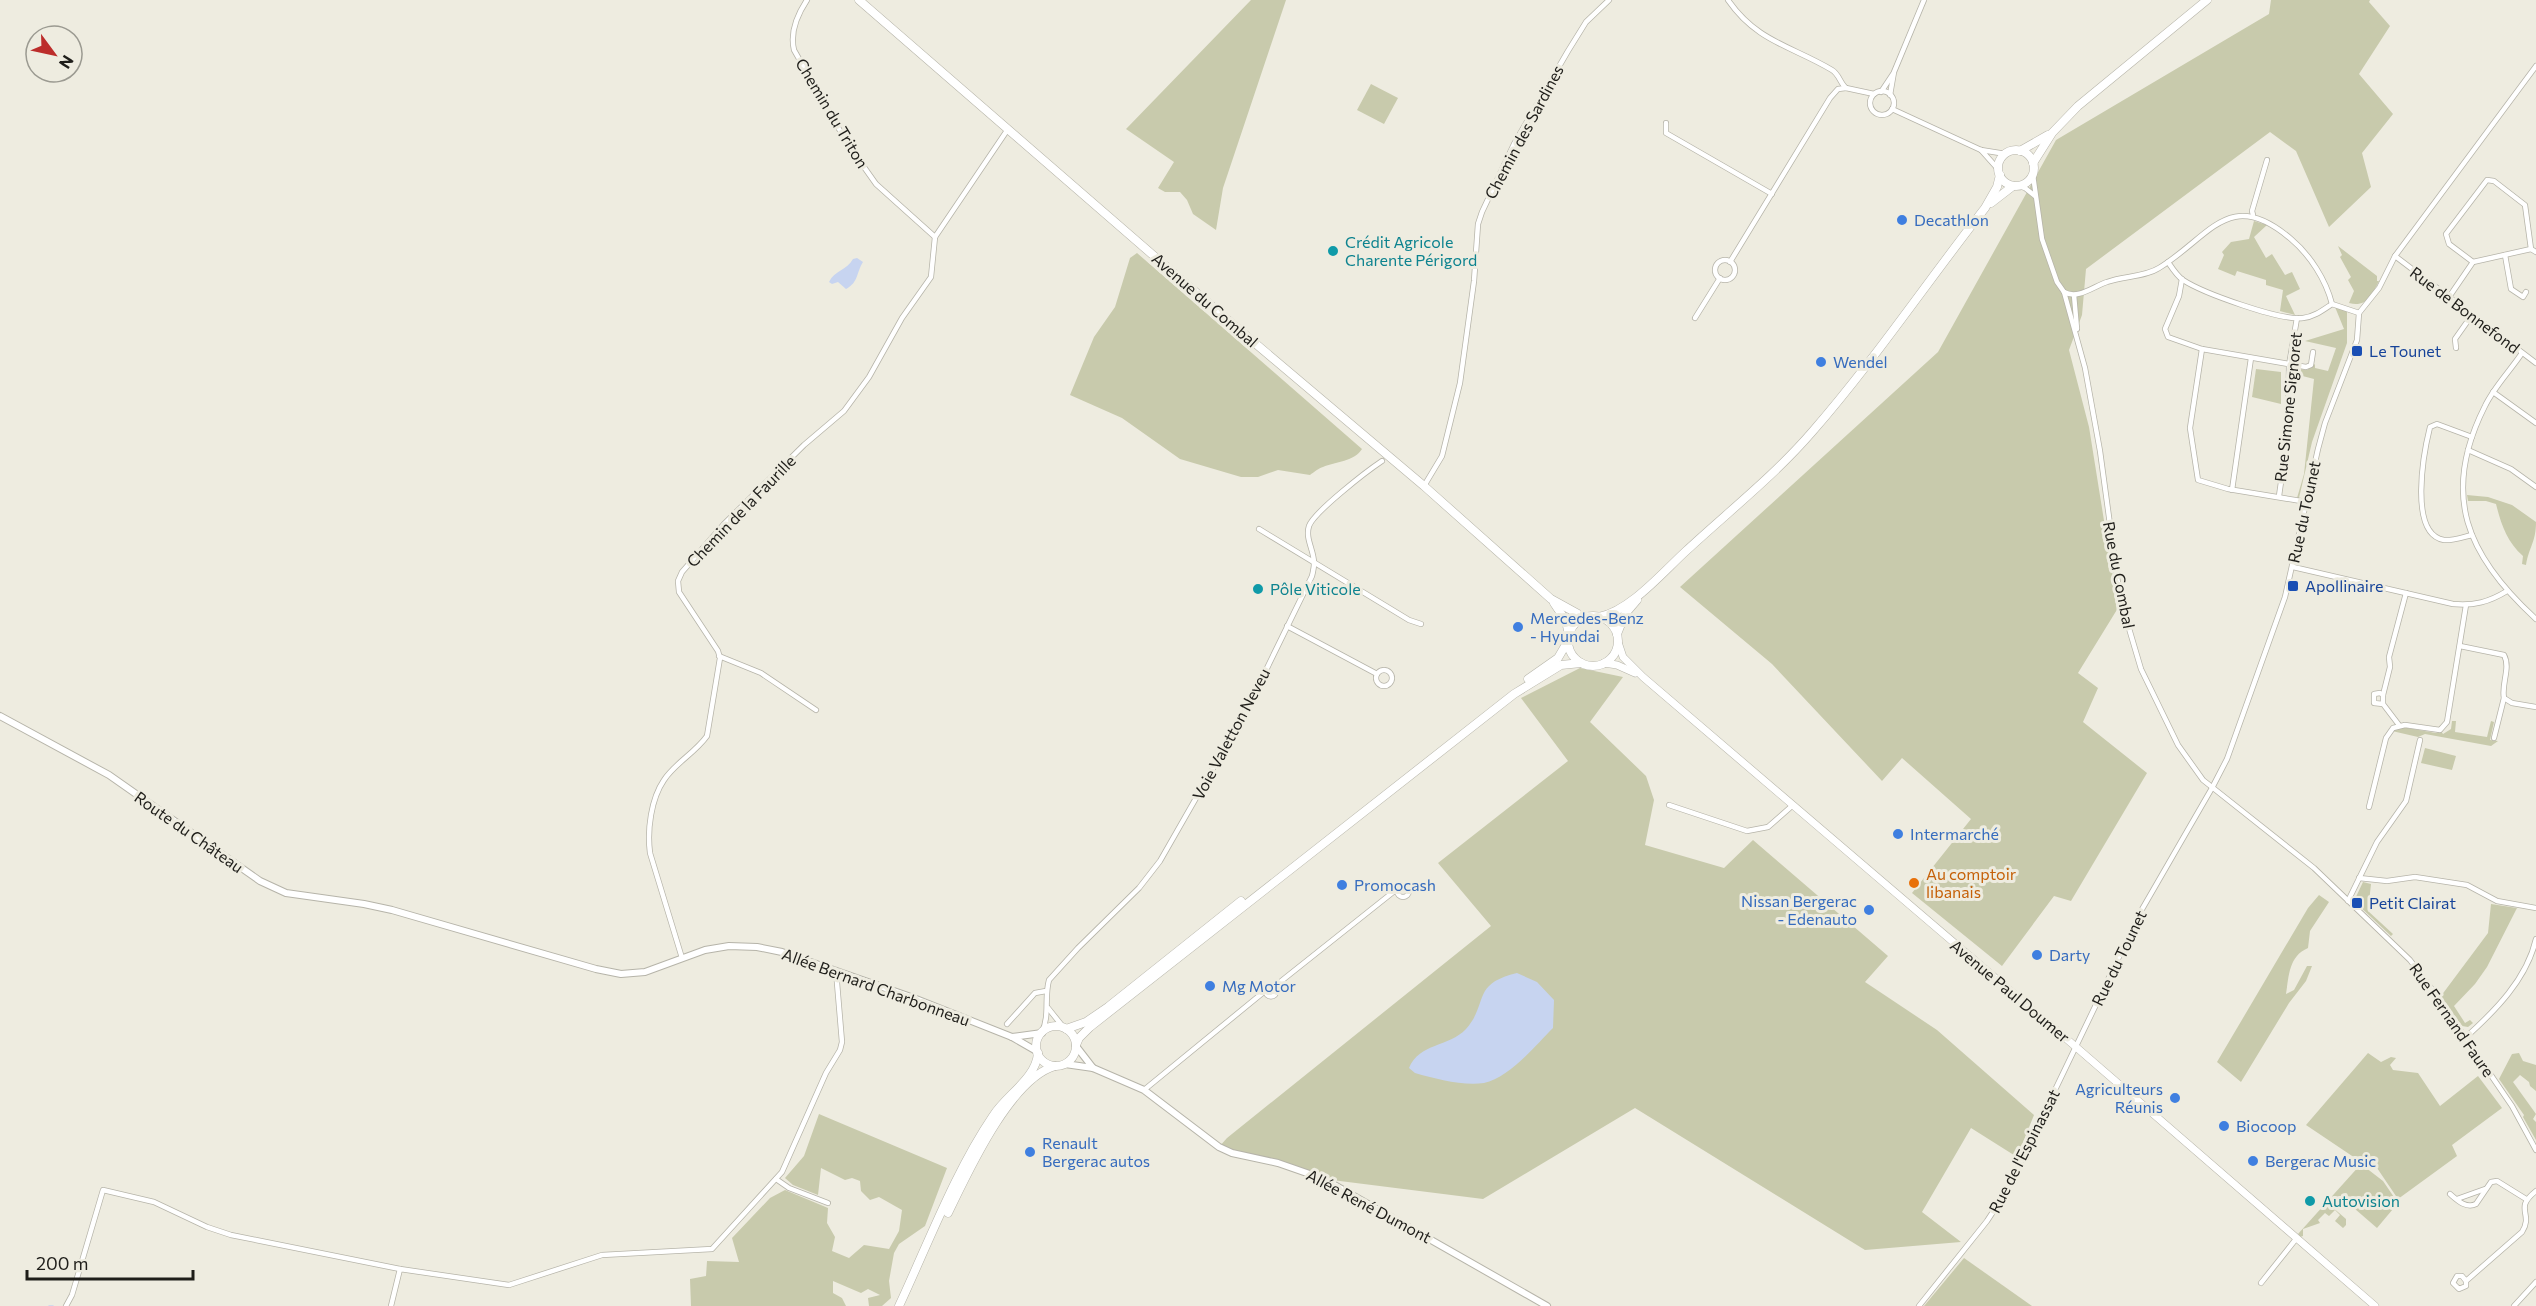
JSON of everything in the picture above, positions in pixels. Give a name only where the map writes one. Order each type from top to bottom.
[{"type":"main road","name":"Avenue du Combal","points":[[859,0],[1237,328],[1424,486],[1551,599]]},
{"type":"main road","points":[[1599,617],[1620,609],[1646,588],[1769,477],[1812,432],[1869,362],[1985,207],[1997,188],[1999,163],[2006,153],[2020,151],[2052,132],[2087,99],[2207,0]]},
{"type":"main road","points":[[1985,207],[2029,180],[2033,163],[2052,132]]},
{"type":"main road","points":[[2020,151],[2030,157],[2033,163]]},
{"type":"main road","points":[[1999,172],[2005,182],[2016,186]]},
{"type":"main road","points":[[903,1306],[982,1144],[1000,1116],[1022,1090],[1042,1071],[1065,1064],[1073,1056],[1079,1038],[1090,1027],[1514,694],[1561,665],[1581,663],[1596,666],[1614,655],[1625,614],[1646,588]]},
{"type":"main road","points":[[1551,599],[1580,615],[1607,620],[1618,638],[1623,657],[1643,677]]},
{"type":"main road","points":[[1551,599],[1566,621],[1572,654],[1581,663]]},
{"type":"main road","points":[[899,1306],[976,1142],[994,1113],[1035,1066],[1038,1053],[1037,1042],[1042,1033],[1052,1027],[1065,1029],[1086,1022],[1108,1007],[1491,706],[1558,658],[1576,623],[1588,617]]},
{"type":"main road","points":[[1604,663],[1617,665],[1643,677]]},
{"type":"main road","name":"Avenue Paul Doumer","points":[[1643,677],[2375,1306]]},
{"type":"main road","points":[[1065,1029],[1072,1035],[1076,1045]]},
{"type":"main road","points":[[1038,1053],[1045,1062],[1055,1066]]},
{"type":"street","name":"Chemin du Triton","points":[[807,0],[796,23],[792,41],[794,50],[847,144],[876,184],[934,237]]},
{"type":"street","name":"Chemin des Sardines","points":[[1424,486],[1442,456],[1460,383],[1474,281],[1478,224],[1482,212],[1514,144],[1574,41],[1586,22],[1609,0]]},
{"type":"street","points":[[1728,0],[1742,19],[1755,31],[1834,71],[1846,88]]},
{"type":"street","points":[[1881,92],[1894,72],[1924,0]]},
{"type":"street","points":[[2064,291],[2074,295],[2106,282],[2157,270],[2220,222],[2237,216],[2253,215],[2280,229],[2297,244],[2312,262],[2332,304],[2359,314],[2379,288],[2395,256],[2536,66]]},
{"type":"street","points":[[1858,92],[1871,109],[1879,115],[1888,114],[1894,103],[1890,95],[1894,72]]},
{"type":"street","points":[[1730,262],[1830,98],[1838,89],[1846,88],[1874,94],[1881,92],[1890,95]]},
{"type":"street","points":[[1869,104],[1874,94]]},
{"type":"street","points":[[1892,109],[1981,150],[2006,153]]},
{"type":"street","points":[[1666,123],[1666,133],[1772,194]]},
{"type":"street","points":[[934,237],[1008,129]]},
{"type":"street","points":[[1981,150],[1999,172]]},
{"type":"street","points":[[2253,215],[2252,211],[2267,160]]},
{"type":"street","name":"Rue du Combal","points":[[2032,175],[2042,239],[2057,282],[2064,291],[2079,341]]},
{"type":"street","points":[[2449,297],[2473,262],[2534,250],[2525,206],[2494,181],[2487,180],[2446,234],[2450,244],[2473,262]]},
{"type":"street","points":[[2016,186],[2035,196]]},
{"type":"street","name":"Chemin de la Faurille","points":[[719,656],[679,592],[678,581],[682,572],[724,524],[804,445],[844,411],[869,377],[902,318],[931,277],[934,237]]},
{"type":"street","points":[[2505,255],[2511,289],[2523,297],[2526,292]]},
{"type":"street","name":"Rue de Bonnefond","points":[[2395,256],[2536,363]]},
{"type":"street","points":[[1722,261],[1730,262],[1735,268],[1733,276],[1720,279],[1716,272],[1718,264],[1722,261]]},
{"type":"street","points":[[2168,262],[2182,279],[2242,304],[2278,315],[2304,318],[2318,314],[2332,304]]},
{"type":"street","points":[[1695,318],[1720,279]]},
{"type":"street","points":[[2182,279],[2165,329],[2166,334],[2174,340],[2202,349],[2309,367],[2313,352]]},
{"type":"street","name":"Rue du Combal","points":[[2074,295],[2079,341],[2100,451],[2115,567],[2128,630],[2149,687],[2178,745],[2202,779],[2212,788]]},
{"type":"street","name":"Rue du Tounet","points":[[2076,1047],[2141,911],[2212,788],[2241,722],[2282,608],[2325,423],[2357,340],[2359,314]]},
{"type":"street","points":[[2456,348],[2455,339],[2472,315]]},
{"type":"street","name":"Rue Simone Signoret","points":[[2279,496],[2288,433],[2289,365],[2297,318]]},
{"type":"street","points":[[2202,349],[2190,429],[2196,476],[2200,482],[2232,490],[2307,502]]},
{"type":"street","points":[[2522,353],[2493,392],[2472,437],[2462,495],[2472,535],[2490,569],[2507,591],[2536,619]]},
{"type":"street","points":[[2232,490],[2251,358]]},
{"type":"street","points":[[2493,392],[2536,423]]},
{"type":"street","points":[[2472,437],[2437,424],[2430,427],[2421,477],[2425,524],[2429,532],[2444,540],[2472,535]]},
{"type":"street","points":[[2468,450],[2511,469],[2536,487]]},
{"type":"street","name":"Voie Valetton Neveu","points":[[1007,1024],[1035,993],[1046,991],[1049,980],[1057,970],[1151,875],[1197,800],[1246,710],[1312,576],[1314,562],[1308,537],[1309,525],[1314,518],[1382,461]]},
{"type":"street","points":[[1259,529],[1409,620],[1421,624]]},
{"type":"street","points":[[2293,567],[2466,605],[2491,600],[2507,591]]},
{"type":"street","points":[[2399,725],[2383,704],[2383,694],[2390,667],[2389,657],[2406,593]]},
{"type":"street","points":[[2369,807],[2386,738],[2393,728],[2399,725],[2436,730],[2444,728],[2449,716],[2466,605]]},
{"type":"street","points":[[2531,614],[2536,607]]},
{"type":"street","points":[[1287,626],[1377,674]]},
{"type":"street","points":[[2460,646],[2504,655],[2507,665],[2502,690],[2504,698],[2493,738]]},
{"type":"street","points":[[682,958],[650,853],[647,836],[656,796],[665,779],[707,736],[717,687],[719,656],[761,673],[816,710]]},
{"type":"street","points":[[2383,694],[2376,693],[2372,698],[2374,703],[2383,704]]},
{"type":"street","points":[[2504,698],[2512,703],[2536,707]]},
{"type":"street","name":"Route du Château","points":[[0,716],[109,775],[260,881],[286,893],[392,910]]},
{"type":"street","points":[[2348,901],[2377,842],[2406,801],[2420,740]]},
{"type":"street","name":"Rue Fernand Faure","points":[[2212,788],[2292,849],[2410,960],[2512,1106],[2536,1150]]},
{"type":"street","points":[[1669,805],[1747,831],[1768,827],[1793,805]]},
{"type":"street","points":[[2359,878],[2387,881],[2415,877],[2467,885],[2497,901],[2536,908]]},
{"type":"street","points":[[1144,1090],[1265,991],[1272,996],[1276,994],[1275,986],[1398,889]]},
{"type":"street","name":"Allée Bernard Charbonneau","points":[[392,910],[596,969],[621,974],[645,972],[705,950],[729,946],[757,947],[782,952],[1012,1037],[1038,1053]]},
{"type":"street","points":[[2465,1038],[2501,1004],[2514,986],[2531,955],[2536,939]]},
{"type":"street","points":[[66,1306],[72,1295],[103,1190],[154,1202],[207,1227],[231,1235],[400,1269],[509,1285],[602,1255],[712,1249],[776,1179],[789,1161],[826,1073],[840,1050],[842,1042],[836,971]]},
{"type":"street","points":[[1012,1037],[1042,1033],[1048,1008],[1046,991]]},
{"type":"street","points":[[1048,1008],[1065,1029]]},
{"type":"street","name":"Allée René Dumont","points":[[1076,1045],[1093,1068]]},
{"type":"street","name":"Rue de l'Espinassat","points":[[1919,1306],[1982,1228],[2006,1192],[2076,1047]]},
{"type":"street","name":"Allée René Dumont","points":[[1065,1064],[1093,1068],[1144,1090],[1159,1099],[1199,1133],[1232,1153],[1278,1163],[1324,1179],[1546,1306]]},
{"type":"street","points":[[776,1179],[789,1188],[828,1203]]},
{"type":"street","points":[[2450,1194],[2472,1206],[2491,1182],[2497,1181],[2526,1199]]},
{"type":"street","points":[[2457,1199],[2485,1189]]},
{"type":"street","points":[[2466,1281],[2522,1232],[2527,1222],[2524,1205],[2526,1199],[2536,1191]]},
{"type":"street","points":[[2261,1282],[2296,1239]]},
{"type":"street","points":[[391,1306],[400,1269]]},
{"type":"street","points":[[2514,1306],[2536,1282]]},
{"type":"green space","points":[[1251,0],[1286,0],[1223,188],[1216,230],[1193,214],[1187,200],[1180,192],[1165,192],[1158,188],[1174,162],[1126,129]]},
{"type":"green space","points":[[2271,0],[2370,0],[2369,2],[2390,26],[2359,74],[2393,114],[2362,153],[2371,187],[2329,227],[2296,151],[2270,132],[2086,269],[2082,315],[2069,350],[2089,427],[2118,608],[2078,673],[2098,688],[2083,722],[2147,773],[2071,901],[2054,896],[2002,966],[1912,893],[1971,819],[1902,758],[1882,781],[1772,664],[1680,587],[1938,352],[2056,140],[2269,14]]},
{"type":"green space","points":[[1371,84],[1398,98],[1384,124],[1357,110]]},
{"type":"green space","points":[[2254,221],[2267,225],[2254,237],[2266,258],[2272,254],[2285,275],[2292,272],[2300,289],[2286,296],[2295,315],[2280,311],[2283,290],[2266,285],[2266,280],[2237,271],[2235,276],[2218,269],[2224,255],[2222,252],[2231,242],[2249,239]]},
{"type":"green space","points":[[2338,246],[2377,276],[2377,281],[2379,281],[2368,299],[2360,304],[2349,303],[2354,291],[2348,280],[2351,277],[2340,257],[2342,255]]},
{"type":"green space","points":[[1137,253],[1362,449],[1359,453],[1350,459],[1321,468],[1310,475],[1278,470],[1258,477],[1241,477],[1180,459],[1122,418],[1070,395],[1094,337],[1115,307],[1130,258]]},
{"type":"green space","points":[[2335,307],[2347,311],[2347,343],[2312,442],[2299,498],[2297,498],[2304,474],[2314,379],[2291,373],[2292,368],[2307,370],[2315,364],[2315,368],[2328,371],[2336,348],[2305,341],[2344,329]]},
{"type":"green space","points":[[2256,369],[2281,372],[2281,404],[2252,397]]},
{"type":"green space","points":[[2467,495],[2488,497],[2512,505],[2536,522],[2535,535],[2526,565],[2522,564],[2523,556],[2505,532],[2496,504],[2486,501],[2468,501]]},
{"type":"green space","points":[[1580,668],[1623,677],[1590,722],[1646,776],[1654,800],[1645,845],[1724,868],[1753,840],[1888,956],[1865,982],[1937,1030],[2034,1115],[2017,1157],[1971,1128],[1922,1212],[1961,1242],[1865,1250],[1635,1108],[1483,1199],[1324,1179],[1219,1147],[1227,1138],[1491,926],[1438,863],[1568,761],[1521,698]]},
{"type":"green space","points":[[2452,721],[2456,721],[2455,732],[2487,737],[2491,721],[2494,722],[2490,740],[2498,741],[2491,746],[2425,734],[2418,737],[2392,731],[2402,727],[2436,733],[2441,731],[2443,734],[2451,729]]},
{"type":"green space","points":[[2425,748],[2456,756],[2452,770],[2421,763]]},
{"type":"green space","points":[[2363,882],[2371,884],[2368,911],[2393,934],[2391,936],[2354,901]]},
{"type":"green space","points":[[2319,895],[2329,902],[2310,931],[2308,948],[2293,961],[2286,994],[2294,990],[2307,966],[2312,966],[2306,981],[2289,1003],[2241,1082],[2217,1062],[2308,908]]},
{"type":"green space","points":[[2491,904],[2517,908],[2487,967],[2475,984],[2454,1006],[2465,1023],[2470,1020],[2473,1023],[2468,1027],[2462,1026],[2441,996],[2488,933]]},
{"type":"green space","points":[[2368,1053],[2381,1062],[2391,1057],[2396,1058],[2390,1065],[2393,1070],[2418,1073],[2440,1106],[2478,1076],[2502,1108],[2452,1145],[2457,1156],[2398,1199],[2375,1165],[2364,1164],[2306,1125]]},
{"type":"green space","points":[[2519,1053],[2523,1061],[2536,1065],[2536,1091],[2520,1075],[2513,1082],[2536,1114],[2533,1119],[2536,1122],[2536,1140],[2524,1115],[2499,1079],[2512,1054]]},
{"type":"green space","points":[[819,1114],[947,1168],[925,1226],[899,1244],[894,1253],[889,1281],[891,1298],[882,1306],[869,1306],[868,1298],[880,1295],[868,1289],[861,1293],[833,1281],[833,1293],[842,1298],[846,1306],[691,1306],[690,1279],[706,1276],[707,1261],[739,1262],[732,1238],[770,1198],[785,1190],[828,1208],[827,1223],[835,1237],[832,1251],[849,1258],[864,1245],[889,1249],[899,1231],[902,1210],[879,1197],[870,1200],[861,1191],[860,1181],[852,1178],[845,1180],[821,1168],[818,1195],[793,1185],[785,1178],[804,1156]]},
{"type":"green space","points":[[2361,1164],[2383,1181],[2398,1203],[2377,1228],[2340,1196],[2331,1206],[2346,1219],[2346,1225],[2343,1228],[2335,1221],[2340,1215],[2335,1210],[2329,1216],[2325,1213],[2318,1220],[2320,1223],[2303,1229],[2303,1236],[2300,1237],[2298,1234]]},
{"type":"green space","points":[[1964,1258],[2032,1306],[1924,1306]]},
{"type":"water","points":[[857,258],[863,262],[850,286],[846,289],[838,282],[832,284],[829,282],[834,275]]},
{"type":"water","points":[[1517,973],[1537,982],[1554,1000],[1553,1028],[1522,1060],[1503,1075],[1476,1084],[1441,1080],[1415,1073],[1409,1068],[1414,1060],[1427,1049],[1459,1035],[1466,1029],[1473,1020],[1487,989],[1503,977]]},
{"type":"place","name":"Decathlon","points":[[1902,220]]},
{"type":"place","name":"Crédit Agricole Charente Périgord","points":[[1333,251]]},
{"type":"place","name":"Le Tounet","points":[[2357,351]]},
{"type":"place","name":"Wendel","points":[[1821,362]]},
{"type":"place","name":"Apollinaire","points":[[2293,586]]},
{"type":"place","name":"Pôle Viticole","points":[[1258,589]]},
{"type":"place","name":"Mercedes-Benz - Hyundai","points":[[1518,627]]},
{"type":"place","name":"Intermarché","points":[[1898,834]]},
{"type":"place","name":"Au comptoir libanais","points":[[1914,883]]},
{"type":"place","name":"Promocash","points":[[1342,885]]},
{"type":"place","name":"Petit Clairat","points":[[2357,903]]},
{"type":"place","name":"Nissan Bergerac - Edenauto","points":[[1869,910]]},
{"type":"place","name":"Darty","points":[[2037,955]]},
{"type":"place","name":"Mg Motor","points":[[1210,986]]},
{"type":"place","name":"Agriculteurs Réunis","points":[[2175,1098]]},
{"type":"place","name":"Biocoop","points":[[2224,1126]]},
{"type":"place","name":"Renault Bergerac autos","points":[[1030,1152]]},
{"type":"place","name":"Bergerac Music","points":[[2253,1161]]},
{"type":"place","name":"Autovision","points":[[2310,1201]]}]
